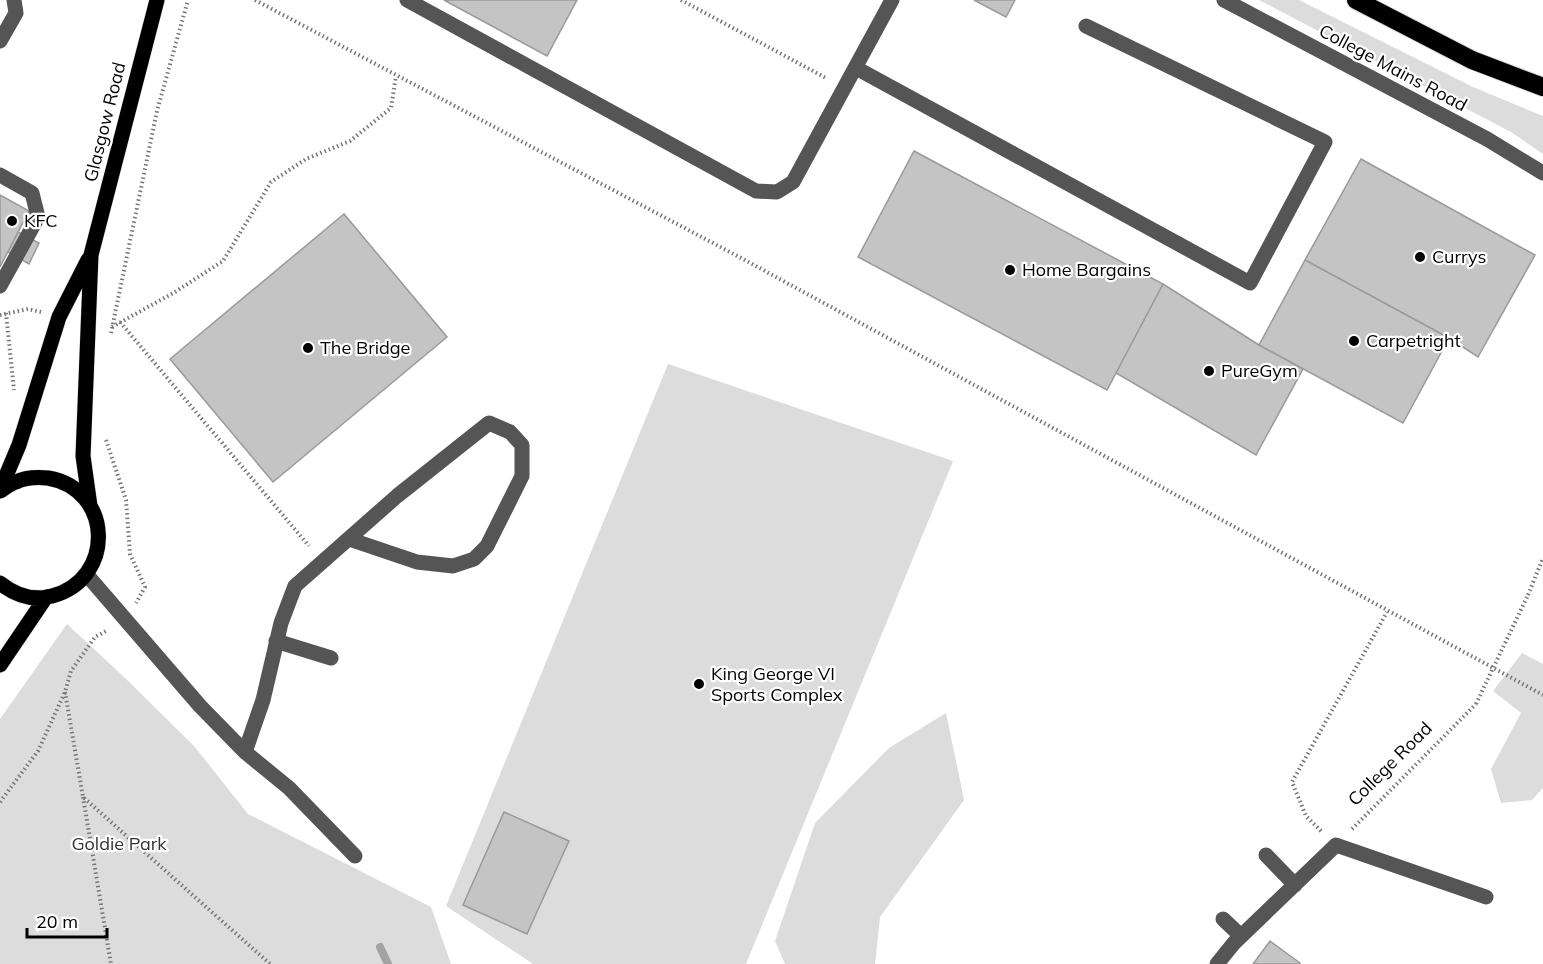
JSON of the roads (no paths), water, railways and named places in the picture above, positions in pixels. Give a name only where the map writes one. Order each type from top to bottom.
[{"type":"highway","points":[[1356,0],[1472,60],[1543,87]]},
{"type":"main road","name":"Glasgow Road","points":[[87,575],[96,558],[99,541],[98,523],[90,506],[83,456],[91,255],[157,0]]},
{"type":"main road","name":"Glasgow Road","points":[[0,491],[19,445],[59,317],[91,255]]},
{"type":"main road","points":[[0,491],[17,481],[38,477],[58,480],[76,490],[90,506]]},
{"type":"main road","points":[[0,584],[15,593],[30,597],[46,597],[76,586],[87,575]]},
{"type":"main road","points":[[0,665],[46,597]]},
{"type":"street","points":[[0,41],[16,13],[14,0]]},
{"type":"street","points":[[407,0],[756,191],[777,192],[793,182],[892,0]]},
{"type":"street","name":"College Mains Road","points":[[1224,0],[1487,140],[1543,173]]},
{"type":"street","points":[[855,68],[1250,283],[1324,142],[1086,26]]},
{"type":"street","points":[[0,175],[32,193],[38,217],[0,286]]},
{"type":"street","points":[[245,752],[263,700],[281,623],[295,586],[397,496],[489,423],[510,432],[522,445],[522,476],[488,546],[474,559],[453,566],[417,562],[349,539]]},
{"type":"street","points":[[87,575],[200,706],[245,752],[288,788],[356,856]]},
{"type":"street","points":[[276,640],[331,658]]},
{"type":"street","points":[[1217,964],[1241,936],[1336,845],[1486,897]]},
{"type":"street","points":[[1266,855],[1295,885]]},
{"type":"street","points":[[1224,919],[1241,936]]},
{"type":"waterway","points":[[380,947],[388,964]]},
{"type":"place","name":"KFC","points":[[12,221]]},
{"type":"place","name":"Currys","points":[[1420,257]]},
{"type":"place","name":"Home Bargains","points":[[1010,270]]},
{"type":"place","name":"Carpetright","points":[[1354,341]]},
{"type":"place","name":"The Bridge","points":[[308,348]]},
{"type":"place","name":"PureGym","points":[[1209,371]]},
{"type":"place","name":"King George VI Sports Complex","points":[[699,684]]},
{"type":"park label","name":"Goldie Park","points":[[119,844]]}]
